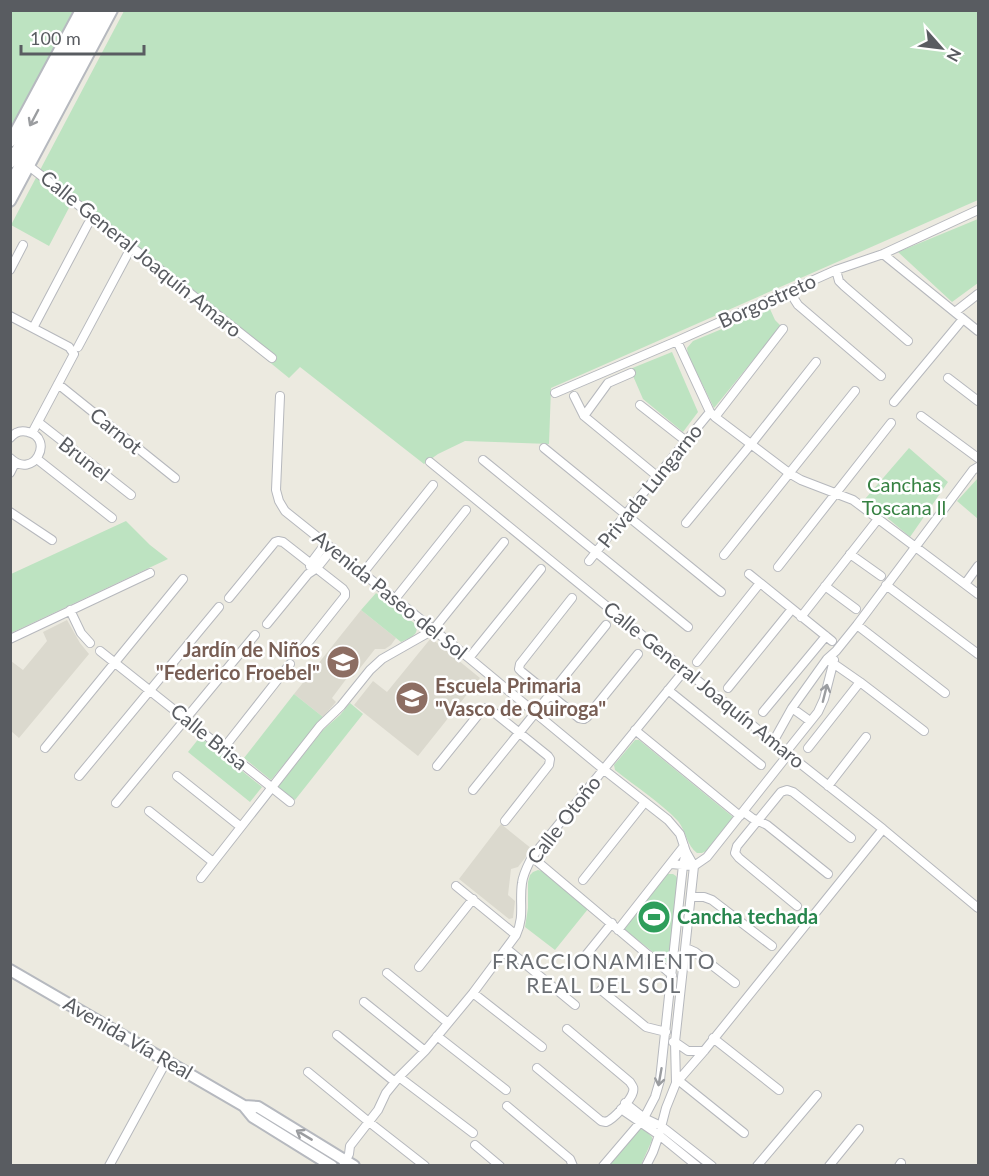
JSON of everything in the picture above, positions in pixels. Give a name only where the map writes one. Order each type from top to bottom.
[{"type":"main road","points":[[10,142],[81,10]]},
{"type":"main road","points":[[10,184],[18,159],[92,10]]},
{"type":"main road","points":[[81,60],[103,10]]},
{"type":"main road","points":[[10,201],[18,159],[112,10]]},
{"type":"main road","name":"Avenida Vía Real","points":[[10,970],[244,1106],[258,1107],[332,1161],[347,1164]]},
{"type":"street","name":"Calle General Joaquín Amaro","points":[[18,159],[132,246],[272,358]]},
{"type":"street","name":"Borgostreto","points":[[555,393],[836,270],[883,254],[978,210]]},
{"type":"street","points":[[33,328],[87,224]]},
{"type":"street","points":[[10,270],[23,245]]},
{"type":"street","points":[[32,432],[132,246]]},
{"type":"street","points":[[883,254],[978,331]]},
{"type":"street","points":[[836,270],[839,281],[844,286],[908,341]]},
{"type":"street","points":[[789,291],[798,304],[880,376]]},
{"type":"street","points":[[955,312],[978,294]]},
{"type":"street","points":[[10,316],[76,350]]},
{"type":"street","points":[[894,402],[963,318]]},
{"type":"street","name":"Privada Lungarno","points":[[589,561],[686,441],[713,414],[783,329]]},
{"type":"street","points":[[677,341],[713,414],[789,473],[801,480],[854,500],[978,594]]},
{"type":"street","points":[[686,523],[816,362]]},
{"type":"street","points":[[584,416],[608,383],[631,373]]},
{"type":"street","points":[[948,378],[978,400]]},
{"type":"street","name":"Carnot","points":[[58,384],[175,478]]},
{"type":"street","points":[[724,555],[855,391]]},
{"type":"street","name":"Avenida Paseo del Sol","points":[[280,396],[276,490],[285,511],[668,820],[680,834],[694,866]]},
{"type":"street","points":[[574,396],[584,416],[657,476]]},
{"type":"street","points":[[640,405],[686,441]]},
{"type":"street","points":[[921,416],[978,458]]},
{"type":"street","name":"Brunel","points":[[38,422],[131,495]]},
{"type":"street","points":[[778,567],[891,423]]},
{"type":"street","points":[[10,438],[23,430],[32,432],[39,440],[41,449],[37,459],[31,464],[23,465],[13,460],[10,473]]},
{"type":"street","points":[[544,448],[721,592]]},
{"type":"street","points":[[37,459],[112,518]]},
{"type":"street","points":[[483,460],[688,627]]},
{"type":"street","name":"Calle General Joaquín Amaro","points":[[430,462],[978,908]]},
{"type":"street","points":[[773,742],[792,708],[830,662],[973,470],[978,467]]},
{"type":"street","points":[[363,573],[433,485]]},
{"type":"street","points":[[395,599],[466,510]]},
{"type":"street","points":[[10,512],[52,540]]},
{"type":"street","points":[[801,616],[878,519]]},
{"type":"street","points":[[230,598],[275,542],[283,542],[314,565],[343,589],[345,596],[299,654]]},
{"type":"street","points":[[201,878],[320,726],[341,706],[370,670],[382,659],[433,630],[504,542]]},
{"type":"street","points":[[267,624],[329,546]]},
{"type":"street","points":[[850,554],[881,576]]},
{"type":"street","points":[[965,584],[978,566]]},
{"type":"street","points":[[469,658],[541,569]]},
{"type":"street","points":[[10,639],[150,573]]},
{"type":"street","points":[[749,574],[829,638],[763,712]]},
{"type":"street","points":[[45,748],[183,579]]},
{"type":"street","points":[[697,662],[760,583]]},
{"type":"street","points":[[886,585],[978,654]]},
{"type":"street","points":[[825,586],[856,609]]},
{"type":"street","points":[[572,598],[520,664],[519,669],[522,672],[584,719],[638,654]]},
{"type":"street","points":[[79,776],[219,607]]},
{"type":"street","points":[[728,688],[792,609]]},
{"type":"street","points":[[70,610],[81,633],[90,643]]},
{"type":"street","points":[[473,790],[606,625]]},
{"type":"street","points":[[857,625],[945,693]]},
{"type":"street","points":[[116,802],[255,634]]},
{"type":"street","name":"Calle Brisa","points":[[100,651],[290,802]]},
{"type":"street","points":[[830,662],[924,731]]},
{"type":"street","points":[[786,752],[818,712],[824,699],[830,662]]},
{"type":"street","points":[[223,749],[290,664]]},
{"type":"street","name":"Calle Otoño","points":[[347,1164],[350,1146],[378,1110],[386,1093],[425,1051],[473,993],[516,935],[522,915],[522,884],[526,868],[532,857],[679,677]]},
{"type":"street","points":[[808,748],[860,682]]},
{"type":"street","points":[[668,690],[761,765]]},
{"type":"street","points":[[437,766],[482,710],[486,708],[491,710],[550,759],[549,765],[505,820]]},
{"type":"street","points":[[792,708],[810,721]]},
{"type":"street","points":[[635,730],[744,811],[760,819],[828,874]]},
{"type":"street","points":[[828,786],[866,737]]},
{"type":"street","points":[[671,864],[694,866],[707,857],[783,761]]},
{"type":"street","points":[[177,776],[241,827]]},
{"type":"street","points":[[797,906],[739,858],[735,853],[738,846],[781,792],[787,790],[793,792],[851,838]]},
{"type":"street","points":[[583,880],[645,802]]},
{"type":"street","points":[[149,811],[213,862]]},
{"type":"street","points":[[646,1166],[659,1136],[677,1082],[883,829]]},
{"type":"street","points":[[618,930],[685,849]]},
{"type":"street","points":[[603,1166],[642,1121],[655,1097],[660,1080],[685,849]]},
{"type":"street","points":[[532,857],[672,975]]},
{"type":"street","points":[[694,866],[675,1042],[677,1082],[744,1133]]},
{"type":"street","points":[[456,886],[516,935]]},
{"type":"street","points":[[691,897],[704,897],[712,900],[772,946]]},
{"type":"street","points":[[419,967],[473,900]]},
{"type":"street","points":[[578,965],[612,923]]},
{"type":"street","points":[[686,948],[695,952],[735,983]]},
{"type":"street","points":[[507,949],[575,1005]]},
{"type":"street","points":[[387,973],[448,1023]]},
{"type":"street","points":[[601,990],[646,1027],[688,1051],[704,1051]]},
{"type":"street","points":[[473,993],[542,1047]]},
{"type":"street","points":[[364,1002],[425,1051]]},
{"type":"street","points":[[537,1068],[601,1121],[612,1120],[623,1106],[632,1094],[633,1087],[630,1082],[567,1029]]},
{"type":"street","points":[[337,1035],[472,1133]]},
{"type":"street","points":[[437,1036],[506,1090]]},
{"type":"street","points":[[713,1038],[779,1090]]},
{"type":"street","points":[[109,1166],[167,1060]]},
{"type":"street","points":[[308,1072],[424,1166]]},
{"type":"street","points":[[757,1166],[817,1095]]},
{"type":"street","points":[[507,1106],[570,1159],[573,1166]]},
{"type":"street","points":[[623,1106],[697,1166]]},
{"type":"street","points":[[642,1121],[661,1126],[712,1166]]},
{"type":"street","points":[[829,1166],[859,1129]]},
{"type":"street","points":[[475,1145],[500,1166]]},
{"type":"street","name":"Calle Otoño","points":[[332,1161],[344,1148],[350,1146]]},
{"type":"shaded area","name":"Jardín de Niños \"Federico Froebel\"","points":[[361,610],[396,638],[385,649],[375,649],[353,677],[350,674],[332,698],[336,702],[323,717],[294,694]]},
{"type":"shaded area","points":[[67,620],[89,654],[19,738],[11,731],[11,661],[23,670],[47,641],[43,632]]},
{"type":"shaded area","name":"Escuela Primaria \"Vasco de Quiroga\"","points":[[431,638],[480,678],[418,756],[354,705],[373,681],[387,692]]},
{"type":"shaded area","points":[[501,824],[532,849],[518,867],[511,869],[508,895],[515,901],[513,918],[509,919],[459,879]]},
{"type":"green space","points":[[10,11],[73,11],[11,129]]},
{"type":"green space","points":[[124,11],[978,11],[978,200],[551,388],[549,444],[465,441],[438,454],[424,464],[300,367],[289,378],[72,202],[49,246],[11,225]]},
{"type":"green space","points":[[978,219],[978,283],[952,302],[898,252]]},
{"type":"green space","points":[[770,309],[781,326],[714,408],[688,355],[687,348],[693,341]]},
{"type":"green space","points":[[672,352],[698,412],[683,432],[643,399],[630,369]]},
{"type":"green space","name":"Canchas Toscana ll","points":[[909,448],[948,482],[910,537],[865,499]]},
{"type":"green space","points":[[978,478],[978,519],[957,501]]},
{"type":"green space","points":[[126,521],[168,559],[11,633],[11,574]]},
{"type":"green space","points":[[376,593],[414,623],[417,630],[414,635],[401,642],[361,610]]},
{"type":"green space","points":[[294,694],[323,717],[271,780],[244,758]]},
{"type":"green space","points":[[350,703],[363,714],[295,800],[278,787],[323,730]]},
{"type":"green space","points":[[200,737],[262,787],[250,802],[188,752]]},
{"type":"green space","points":[[635,740],[639,740],[733,817],[706,851],[697,853],[678,821],[615,770],[614,765]]},
{"type":"green space","points":[[538,870],[588,909],[555,950],[525,927],[528,882],[530,875]]},
{"type":"green space","points":[[667,874],[673,874],[678,880],[670,963],[625,930],[625,926]]},
{"type":"green space","points":[[641,1129],[652,1137],[652,1140],[641,1165],[607,1166],[638,1131]]},
{"type":"place","name":"Jardín de Niños \"Federico Froebel\"","points":[[343,662]]},
{"type":"place","name":"Escuela Primaria \"Vasco de Quiroga\"","points":[[412,698]]},
{"type":"place","name":"Cancha techada","points":[[654,917]]},
{"type":"district","name":"FRACCIONAMIENTO REAL DEL SOL","points":[[604,974]]}]
